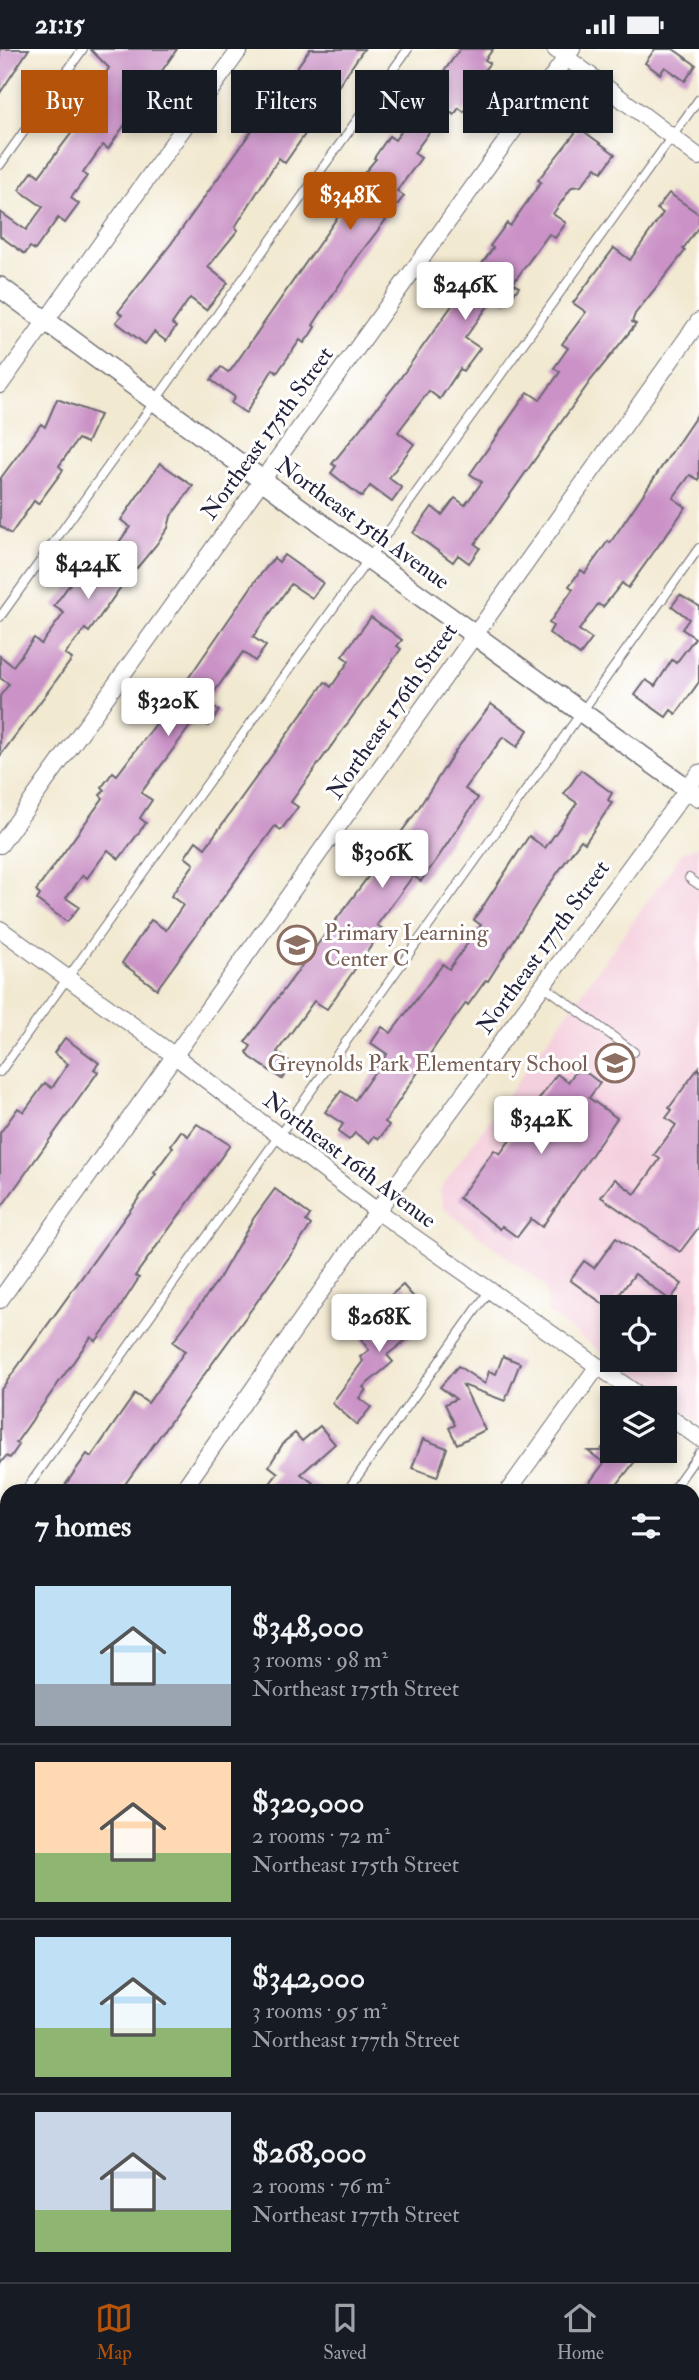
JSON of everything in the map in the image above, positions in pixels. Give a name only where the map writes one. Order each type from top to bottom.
[{"type":"street","points":[[0,385],[240,49]]},
{"type":"street","points":[[565,52],[699,157]]},
{"type":"street","name":"Northeast 175th Street","points":[[0,845],[565,52]]},
{"type":"street","name":"Northeast 15th Avenue","points":[[0,287],[581,711],[695,786]]},
{"type":"street","name":"Northeast 176th Street","points":[[0,1300],[699,321]]},
{"type":"street","name":"Northeast 177th Street","points":[[187,1484],[377,1211],[543,985],[695,786]]},
{"type":"street","name":"Northeast 16th Avenue","points":[[0,929],[175,1056],[377,1211],[626,1386]]},
{"type":"street","points":[[513,1484],[598,1366]]},
{"type":"street","points":[[677,1422],[699,1438]]},
{"type":"lane","points":[[0,165],[83,49]]},
{"type":"lane","points":[[0,617],[408,49]]},
{"type":"lane","points":[[0,1072],[699,99]]},
{"type":"lane","points":[[30,1484],[699,548]]},
{"type":"lane","points":[[689,878],[699,885]]},
{"type":"lane","points":[[543,985],[634,1052]]},
{"type":"lane","points":[[352,1484],[490,1290]]},
{"type":"lane","points":[[677,1484],[699,1453]]},
{"type":"shaded area","name":"Greynolds Park Elementary School","points":[[699,846],[699,1423],[677,1407],[677,1386],[648,1386],[629,1372],[677,1372],[677,1295],[600,1295],[600,1351],[548,1313],[546,1287],[443,1208],[440,1189],[683,852]]},
{"type":"building","points":[[0,49],[29,49],[0,93]]},
{"type":"building","points":[[90,49],[177,49],[163,70],[122,70],[122,129],[108,149],[103,145],[83,173],[87,176],[71,198],[79,204],[65,223],[58,218],[35,250],[30,247],[25,254],[0,236],[0,212],[26,230],[43,207],[19,190],[33,171],[39,176],[71,133],[108,133],[109,68]]},
{"type":"building","points":[[310,49],[364,49],[341,82],[341,70],[295,70]]},
{"type":"building","points":[[460,49],[493,49],[485,60],[490,63],[487,70],[463,70],[463,111],[459,108],[454,115],[449,111],[449,70],[445,70]]},
{"type":"building","points":[[655,49],[673,49],[696,65],[685,81],[665,67],[660,74],[645,63]]},
{"type":"building","points":[[250,133],[306,133],[285,163],[279,158],[235,227],[238,230],[208,267],[228,283],[206,310],[190,298],[172,324],[176,327],[166,341],[154,332],[145,344],[116,322],[122,315],[118,312],[171,244]]},
{"type":"building","points":[[400,133],[429,133],[414,153],[421,158],[397,191],[404,196],[359,255],[313,325],[315,327],[310,335],[304,343],[300,340],[277,373],[273,369],[246,413],[231,403],[235,397],[211,380],[221,367],[228,372],[231,370],[339,215],[333,210],[376,159],[374,158],[389,136],[395,140]]},
{"type":"building","points":[[575,133],[586,133],[615,154],[602,172],[596,167],[581,186],[572,187],[553,214],[566,223],[555,238],[549,234],[513,283],[519,287],[507,303],[496,295],[465,338],[480,348],[463,371],[460,369],[440,399],[429,391],[398,432],[414,444],[389,478],[402,488],[392,502],[370,486],[362,497],[331,473],[336,466],[332,464],[396,384],[493,248],[490,246],[507,223],[510,226],[541,182],[538,180]]},
{"type":"building","points":[[669,193],[699,214],[699,226],[683,249],[685,251],[635,314],[632,322],[636,324],[591,380],[475,544],[480,548],[469,563],[458,555],[453,562],[413,533],[432,507],[442,515],[455,498],[465,505],[482,482],[470,474],[522,400],[528,392],[540,400],[560,372],[554,368],[568,348],[562,344],[586,312],[573,303],[614,248],[630,260],[663,213],[657,209]]},
{"type":"building","points":[[57,399],[100,415],[87,443],[78,439],[59,466],[63,470],[38,504],[34,501],[11,534],[0,526],[0,479],[41,424],[45,427]]},
{"type":"building","points":[[699,412],[699,480],[690,475],[673,498],[686,507],[628,588],[622,583],[603,607],[598,604],[579,630],[592,639],[580,655],[549,633],[553,626],[549,623],[573,589],[569,586],[581,570],[585,573],[608,541],[610,543]]},
{"type":"building","points":[[160,463],[193,486],[171,516],[168,528],[156,545],[137,568],[135,567],[89,632],[85,629],[65,654],[72,659],[0,756],[0,696],[9,684],[0,678],[0,656],[13,666],[34,638],[41,644],[64,613],[54,606],[88,559],[101,567],[130,527],[121,520]]},
{"type":"building","points":[[284,555],[323,583],[312,598],[291,584],[253,637],[266,646],[255,661],[243,652],[207,702],[219,711],[208,726],[196,718],[141,793],[152,800],[140,818],[146,823],[119,859],[108,850],[87,878],[83,875],[66,898],[79,907],[67,922],[37,900],[40,895],[36,891],[103,798],[100,795],[105,790],[102,787],[113,772],[117,775],[165,712],[256,580],[274,558],[279,562]]},
{"type":"building","points":[[680,595],[699,606],[699,682],[676,714],[671,710],[666,717],[635,695],[646,680],[655,686],[672,660],[676,663],[695,638],[682,629],[689,619],[672,606]]},
{"type":"building","points":[[371,617],[402,640],[397,646],[401,649],[291,802],[298,807],[281,830],[275,826],[157,989],[122,963],[151,920],[166,930],[183,905],[171,896],[194,864],[185,857],[196,841],[205,848],[325,682],[331,687],[349,661],[342,656]]},
{"type":"building","points":[[491,704],[528,730],[517,747],[503,737],[465,789],[478,798],[437,859],[421,881],[413,876],[377,925],[383,929],[327,1009],[314,1001],[277,1052],[292,1063],[282,1079],[250,1057],[247,1052],[251,1046],[245,1042],[414,815],[456,750]]},
{"type":"building","points":[[581,770],[612,793],[608,800],[612,803],[585,843],[581,840],[546,889],[488,981],[486,980],[468,1005],[466,1003],[438,1042],[385,1122],[389,1125],[379,1139],[374,1136],[369,1143],[355,1133],[349,1140],[338,1132],[343,1124],[325,1112],[341,1091],[355,1100],[387,1054],[371,1043],[382,1027],[391,1033],[443,964],[449,969],[481,925],[474,920],[529,836],[545,848],[577,803],[564,794]]},
{"type":"building","points":[[65,1038],[99,1063],[94,1069],[98,1072],[0,1209],[0,1133],[18,1108],[24,1112],[45,1083],[52,1088],[68,1064],[54,1053]]},
{"type":"building","points":[[579,1067],[600,1083],[589,1098],[617,1118],[542,1227],[531,1219],[517,1237],[502,1226],[500,1229],[459,1198],[494,1150],[500,1154],[557,1074],[568,1082]]},
{"type":"building","points":[[699,1067],[699,1227],[680,1252],[601,1197],[615,1179],[635,1194],[660,1159],[654,1155],[676,1125],[666,1118],[672,1110],[669,1108]]},
{"type":"building","points":[[197,1124],[230,1145],[135,1276],[139,1278],[114,1317],[96,1341],[91,1337],[16,1443],[19,1445],[10,1458],[6,1456],[0,1464],[0,1391],[156,1174],[154,1173],[181,1131],[188,1136]]},
{"type":"building","points":[[275,1189],[310,1215],[306,1221],[311,1225],[125,1484],[66,1484],[87,1454],[91,1457],[135,1394],[148,1403],[185,1351],[173,1342],[220,1277],[253,1219]]},
{"type":"building","points":[[616,1238],[682,1284],[674,1295],[663,1295],[635,1274],[619,1295],[600,1295],[600,1302],[570,1280],[584,1261],[594,1268]]},
{"type":"building","points":[[403,1285],[425,1310],[416,1317],[424,1326],[387,1355],[393,1362],[363,1387],[366,1390],[359,1398],[371,1407],[357,1425],[332,1403],[363,1361],[360,1357],[369,1350],[361,1340],[372,1332],[380,1341],[403,1323],[384,1301]]},
{"type":"building","points":[[503,1356],[520,1363],[505,1401],[463,1385],[485,1430],[457,1444],[449,1428],[455,1425],[445,1404],[456,1399],[440,1387],[458,1366],[485,1384],[489,1371],[496,1374]]},
{"type":"building","points":[[320,1426],[335,1444],[301,1474],[315,1484],[269,1484],[278,1473],[269,1466],[284,1442],[295,1433],[302,1441]]},
{"type":"building","points":[[423,1439],[447,1448],[437,1477],[412,1468]]},
{"type":"building","points":[[588,1451],[600,1451],[600,1460]]},
{"type":"building","points":[[604,1463],[634,1463],[617,1484],[588,1484]]},
{"type":"place","name":"Primary Learning Center C","points":[[297,945]]},
{"type":"place","name":"Greynolds Park Elementary School","points":[[615,1063]]}]
